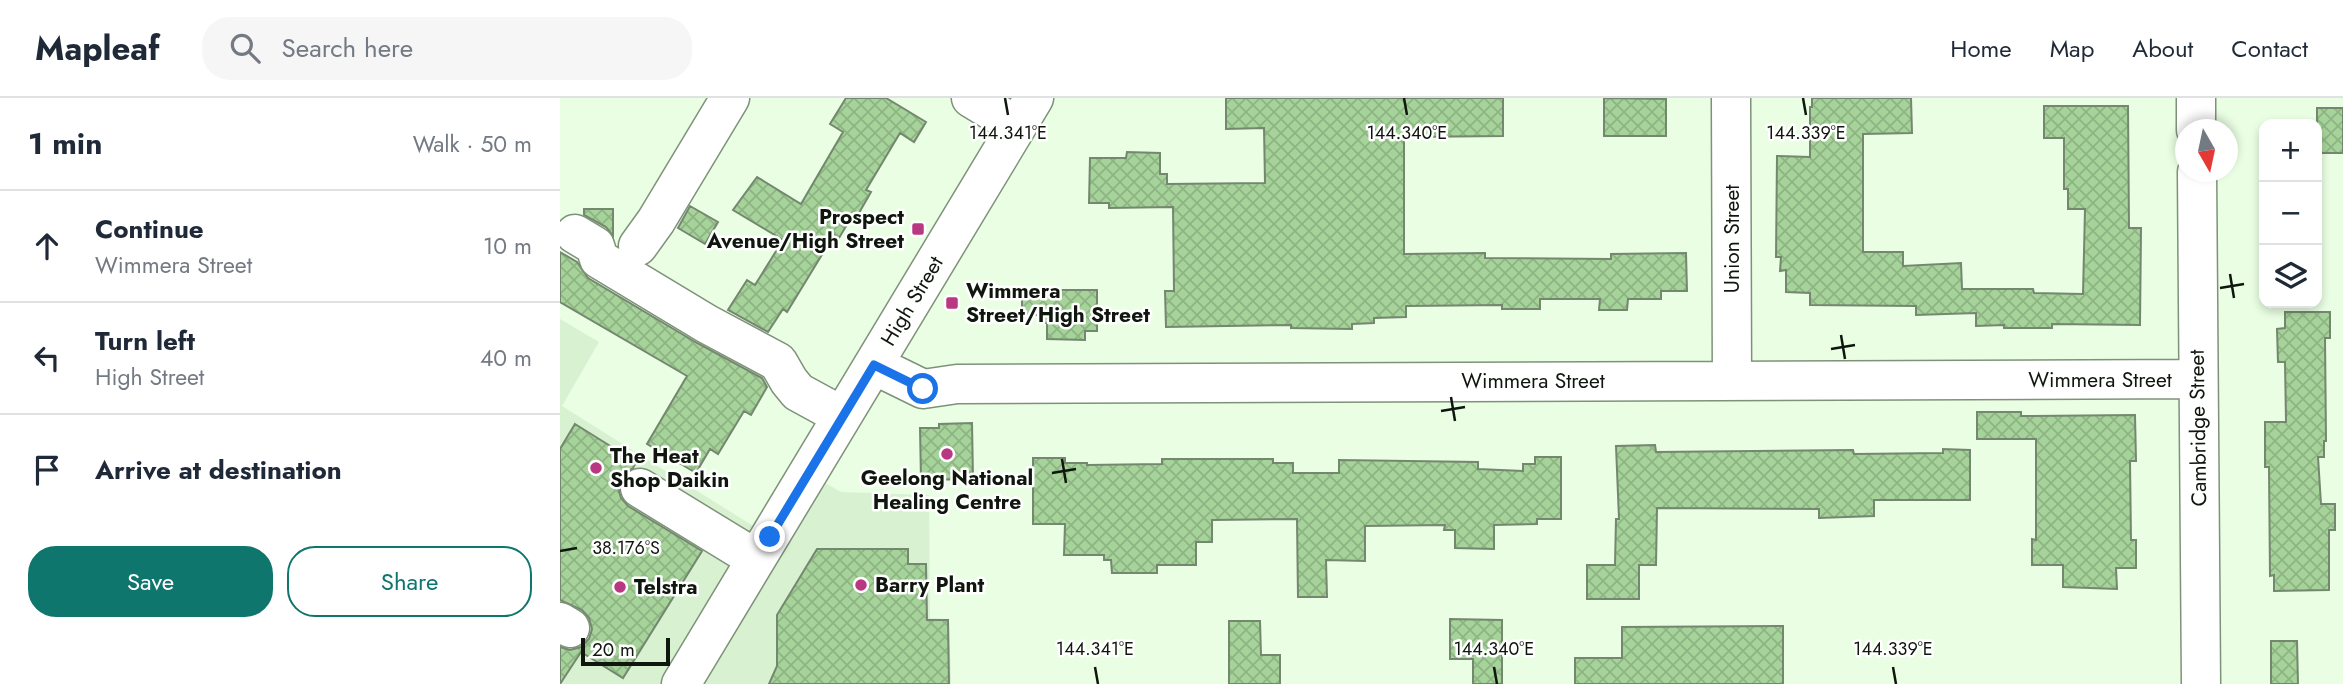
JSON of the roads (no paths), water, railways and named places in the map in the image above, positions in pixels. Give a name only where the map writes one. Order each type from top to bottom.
[{"type":"street","points":[[638,246],[730,98]]},
{"type":"street","points":[[971,98],[1026,112]]},
{"type":"street","name":"Union Street","points":[[1731,98],[1732,380]]},
{"type":"street","points":[[2196,98],[2196,119]]},
{"type":"street","name":"High Street","points":[[681,684],[1026,112]]},
{"type":"street","name":"Cambridge Street","points":[[2197,182],[2201,684]]},
{"type":"street","points":[[575,234],[595,246],[599,258],[707,324],[778,362],[798,391],[842,416]]},
{"type":"street","name":"Wimmera Street","points":[[874,365],[923,389],[957,384],[2197,379]]},
{"type":"street","points":[[640,488],[756,559]]},
{"type":"place","name":"Prospect Avenue/High Street","points":[[918,229]]},
{"type":"place","name":"Wimmera Street/High Street","points":[[952,303]]},
{"type":"place","name":"Geelong National Healing Centre","points":[[947,454]]},
{"type":"place","name":"The Heat Shop Daikin","points":[[596,468]]},
{"type":"place","name":"Barry Plant","points":[[861,585]]},
{"type":"place","name":"Telstra","points":[[620,587]]}]
